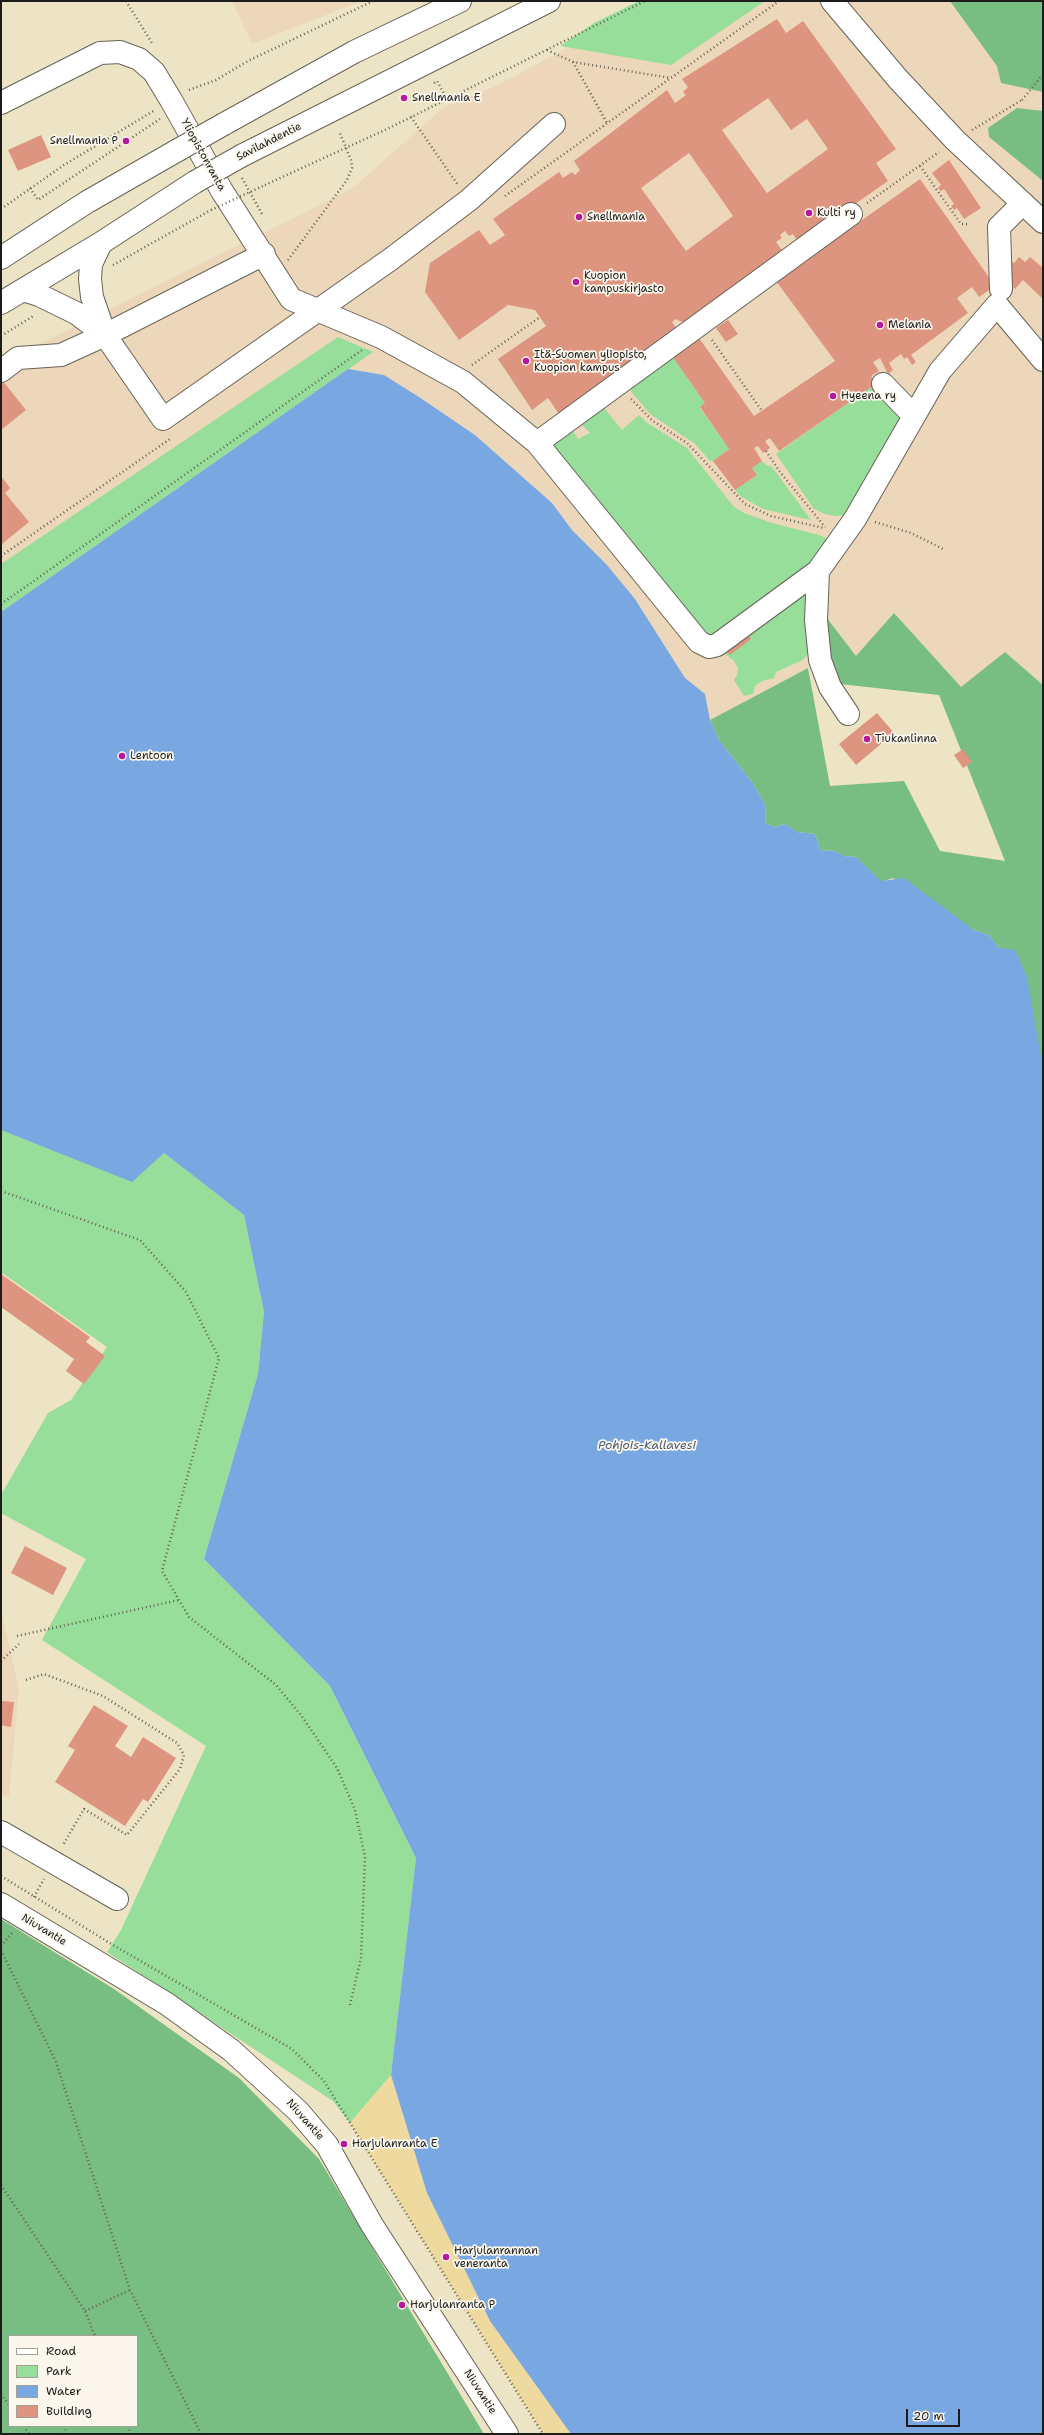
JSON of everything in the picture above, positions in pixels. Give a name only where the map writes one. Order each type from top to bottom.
[{"type":"main road","points":[[1,258],[87,202],[224,124],[354,52],[460,1]]},
{"type":"main road","name":"Savilahdentie","points":[[1,303],[195,182],[243,155],[549,1]]},
{"type":"main road","points":[[832,1],[898,79],[955,140],[1043,222]]},
{"type":"main road","name":"Yliopistonranta","points":[[1,103],[100,53],[120,52],[139,59],[178,96],[222,191],[264,254],[291,299],[382,337],[463,382],[537,443],[699,642],[709,647],[717,645],[818,571]]},
{"type":"main road","points":[[101,242],[91,264],[90,279],[92,297],[105,335],[163,419],[391,259],[469,200],[554,124]]},
{"type":"main road","points":[[1001,288],[998,227],[1023,203]]},
{"type":"main road","points":[[537,443],[852,214]]},
{"type":"main road","points":[[1,371],[18,358],[61,355],[105,335],[264,254]]},
{"type":"main road","points":[[23,290],[39,294],[76,313],[105,335]]},
{"type":"main road","points":[[848,714],[830,687],[820,660],[816,620],[818,571],[856,517],[940,371],[997,305],[1043,360]]},
{"type":"main road","points":[[883,384],[914,416]]},
{"type":"main road","points":[[1,1832],[117,1899]]},
{"type":"main road","name":"Niuvantie","points":[[1,1904],[168,2004],[231,2050],[298,2111],[327,2145],[372,2225],[507,2434]]},
{"type":"path","points":[[1,209],[64,165],[178,96],[216,80],[248,61],[373,1]]},
{"type":"path","points":[[211,210],[411,117],[644,1]]},
{"type":"path","points":[[510,193],[779,1]]},
{"type":"path","points":[[547,50],[573,62],[672,78]]},
{"type":"path","points":[[573,62],[607,123]]},
{"type":"path","points":[[852,214],[955,140],[1022,100],[1040,78],[1043,78]]},
{"type":"path","points":[[430,85],[437,82],[447,99]]},
{"type":"path","points":[[411,117],[469,200]]},
{"type":"path","points":[[30,188],[38,200],[160,119]]},
{"type":"path","points":[[287,262],[348,180],[352,168],[351,160],[338,132],[344,128]]},
{"type":"path","points":[[920,166],[961,224],[970,224]]},
{"type":"path","points":[[470,366],[540,317]]},
{"type":"path","points":[[701,323],[762,411]]},
{"type":"path","points":[[1,604],[382,337]]},
{"type":"path","points":[[620,383],[633,403],[652,421],[687,443],[745,504],[771,516],[827,528],[780,472],[766,451]]},
{"type":"path","points":[[856,517],[911,533],[943,548]]},
{"type":"path","points":[[1,1191],[140,1240],[186,1292],[219,1358],[162,1571],[189,1617],[276,1684],[301,1715],[337,1768],[355,1810],[365,1857],[361,1958],[350,2004]]},
{"type":"path","points":[[17,1636],[178,1600]]},
{"type":"path","points":[[1,1661],[19,1644]]},
{"type":"path","points":[[26,1680],[44,1674],[103,1696],[178,1743],[184,1755],[180,1769],[127,1835],[84,1809],[34,1896]]},
{"type":"path","points":[[1,1950],[56,2062],[130,2290],[201,2434]]},
{"type":"path","points":[[1,2185],[85,2311],[95,2335]]},
{"type":"path","points":[[85,2311],[130,2290]]},
{"type":"path","points":[[1,2394],[8,2404]]},
{"type":"shaded area","points":[[232,1],[362,1],[252,44]]},
{"type":"shaded area","name":"Itä-Suomen yliopisto, Kuopion kampus","points":[[655,1],[1043,1],[1043,685],[1005,652],[961,691],[893,613],[856,657],[823,613],[809,653],[808,668],[710,720],[705,694],[685,678],[635,599],[607,565],[572,530],[552,503],[475,435],[419,397],[384,375],[348,369],[1,612],[1,365],[15,356],[338,196],[355,186],[444,107],[496,86]]},
{"type":"shaded area","points":[[1,1612],[19,1688],[9,1797],[1,1794]]},
{"type":"green space","points":[[639,1],[765,1],[671,65],[560,46],[594,23]]},
{"type":"green space","points":[[950,1],[1043,1],[1043,92],[1001,83],[997,66]]},
{"type":"green space","points":[[1017,108],[1043,111],[1043,181],[989,137],[988,128]]},
{"type":"green space","points":[[338,337],[373,352],[1,612],[1,564]]},
{"type":"green space","points":[[672,356],[705,403],[700,408],[729,449],[713,461],[710,461],[694,443],[650,414],[630,390],[629,384]]},
{"type":"green space","points":[[875,384],[904,413],[850,515],[835,516],[825,514],[814,509],[776,454]]},
{"type":"green space","points":[[600,403],[622,430],[639,415],[646,422],[687,448],[734,507],[744,513],[769,522],[822,536],[827,539],[828,550],[713,636],[704,634],[621,527],[553,454],[554,445],[558,437],[571,428],[578,439],[590,433],[580,423]]},
{"type":"green space","points":[[762,461],[766,465],[772,467],[811,520],[763,509],[740,496],[735,490],[757,475],[752,468]]},
{"type":"green space","points":[[809,585],[809,653],[803,660],[776,672],[774,678],[762,681],[755,686],[753,694],[744,696],[734,680],[737,675],[738,668],[734,661],[722,651]]},
{"type":"green space","points":[[818,613],[823,613],[856,656],[894,613],[961,687],[1005,652],[1043,685],[1043,1067],[999,948],[989,935],[974,930],[893,878],[881,882],[856,857],[844,856],[835,851],[820,850],[815,834],[797,832],[785,824],[774,827],[765,823],[766,806],[752,782],[719,740],[710,720],[808,668],[830,786],[904,781],[940,851],[1005,861],[939,695],[840,684]]},
{"type":"green space","points":[[1,1130],[47,1148],[164,1153],[244,1215],[264,1312],[258,1374],[204,1559],[330,1686],[416,1858],[391,2075],[350,2123],[333,2101],[107,1952],[121,1930],[206,1746],[42,1640],[86,1559],[1,1513],[1,1495],[48,1413],[71,1400],[107,1347],[1,1272]]},
{"type":"green space","points":[[1,1919],[114,1989],[239,2078],[319,2159],[484,2434],[1,2434]]},
{"type":"sand","name":"Harjulanrannan veneranta","points":[[391,2075],[427,2193],[490,2321],[571,2434],[543,2434],[350,2123]]},
{"type":"water","name":"Pohjois-Kallavesi","points":[[348,369],[384,375],[419,397],[475,435],[552,503],[572,530],[607,565],[635,599],[685,678],[705,694],[710,720],[719,740],[752,782],[766,806],[765,823],[774,827],[785,824],[797,832],[815,834],[820,850],[835,851],[844,856],[856,857],[881,881],[904,878],[974,930],[989,935],[999,948],[1015,950],[1027,977],[1043,1067],[1043,2434],[571,2434],[490,2321],[427,2193],[391,2075],[416,1858],[330,1686],[204,1559],[258,1374],[264,1312],[244,1215],[164,1153],[132,1182],[1,1130],[1,612]]},
{"type":"building","name":"Snellmania","points":[[777,19],[786,33],[803,21],[896,149],[876,163],[888,181],[799,243],[793,234],[789,236],[785,231],[780,235],[782,238],[776,242],[785,254],[684,323],[676,319],[672,322],[688,345],[699,338],[754,416],[835,361],[776,281],[920,179],[995,286],[979,297],[972,287],[957,298],[968,313],[911,355],[916,362],[912,365],[907,357],[904,359],[901,354],[889,363],[893,370],[888,374],[880,358],[873,362],[879,371],[871,376],[877,383],[779,451],[770,438],[765,441],[770,448],[763,453],[758,446],[754,448],[762,461],[752,468],[757,475],[735,490],[713,461],[729,449],[700,407],[705,403],[672,356],[559,414],[548,398],[532,410],[498,359],[546,326],[535,310],[508,305],[459,340],[425,292],[430,263],[479,230],[490,245],[505,235],[493,219],[559,172],[563,178],[572,172],[575,175],[580,170],[574,161],[667,90],[675,103],[686,95],[683,92],[688,87],[682,79]],"holes":[[[768,98],[791,130],[807,119],[828,149],[767,193],[722,130]],[[689,153],[733,216],[686,251],[641,188]]]},
{"type":"building","points":[[41,135],[51,157],[18,171],[8,150]]},
{"type":"building","points":[[949,160],[981,208],[964,219],[957,208],[954,210],[951,206],[954,204],[944,189],[941,191],[938,188],[941,185],[932,173]]},
{"type":"building","points":[[1019,257],[1025,262],[1030,257],[1043,268],[1043,299],[1023,280],[1015,289],[1001,276],[1009,261],[1014,263]]},
{"type":"building","points":[[728,320],[738,334],[726,342],[716,328]]},
{"type":"building","points":[[2,380],[26,410],[1,430],[1,381]]},
{"type":"building","points":[[1,476],[10,488],[5,493],[29,522],[2,544]]},
{"type":"building","points":[[748,635],[751,639],[730,655],[727,652]]},
{"type":"building","name":"Tiukanlinna","points":[[877,713],[894,733],[856,765],[839,744]]},
{"type":"building","points":[[963,749],[972,762],[963,768],[954,755]]},
{"type":"building","points":[[1,1274],[90,1337],[86,1342],[105,1356],[84,1384],[66,1371],[74,1359],[1,1307]]},
{"type":"building","points":[[25,1546],[67,1568],[53,1595],[11,1573]]},
{"type":"building","points":[[1,1701],[14,1702],[11,1727],[1,1725]]},
{"type":"building","points":[[94,1705],[128,1726],[115,1746],[131,1757],[143,1737],[176,1758],[148,1802],[143,1799],[125,1826],[55,1782],[75,1750],[68,1746]]},
{"type":"place","name":"Snellmania E","points":[[404,98]]},
{"type":"place","name":"Snellmania P","points":[[126,141]]},
{"type":"place","name":"Kulti ry","points":[[809,213]]},
{"type":"place","name":"Snellmania","points":[[579,217]]},
{"type":"place","name":"Kuopion kampuskirjasto","points":[[576,282]]},
{"type":"place","name":"Melania","points":[[880,325]]},
{"type":"place","name":"Itä-Suomen yliopisto, Kuopion kampus","points":[[526,361]]},
{"type":"place","name":"Hyeena ry","points":[[833,396]]},
{"type":"place","name":"Tiukanlinna","points":[[867,739]]},
{"type":"place","name":"Lentoon","points":[[122,756]]},
{"type":"place","name":"Harjulanranta E","points":[[344,2144]]},
{"type":"place","name":"Harjulanrannan veneranta","points":[[446,2257]]},
{"type":"place","name":"Harjulanranta P","points":[[402,2305]]}]
